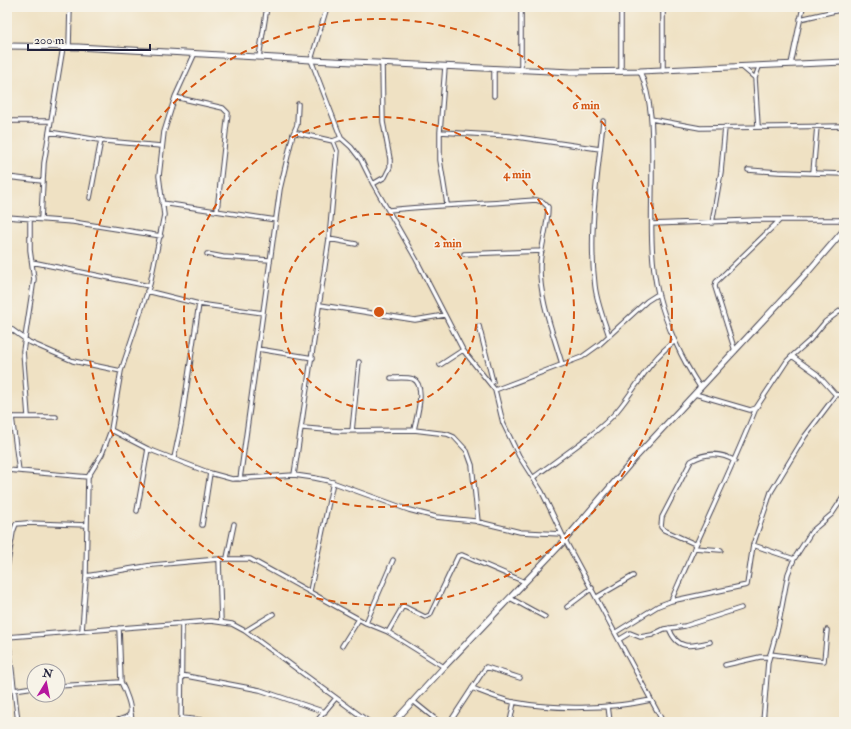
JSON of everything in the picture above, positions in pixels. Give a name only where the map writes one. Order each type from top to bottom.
[{"type":"main road","points":[[7,46],[195,53],[521,71],[640,72],[844,62]]},
{"type":"main road","points":[[394,722],[444,667],[565,540],[635,458],[735,351],[844,230]]},
{"type":"street","points":[[41,219],[42,181],[50,122],[66,47],[70,7]]},
{"type":"street","points":[[259,57],[267,7]]},
{"type":"street","points":[[327,7],[311,60],[341,138],[351,147],[361,160],[372,184],[389,210],[463,350],[477,365],[495,390],[503,424],[519,456],[534,477],[565,540],[620,639],[663,722]]},
{"type":"street","points":[[521,7],[521,71]]},
{"type":"street","points":[[621,7],[621,72]]},
{"type":"street","points":[[663,7],[663,71]]},
{"type":"street","points":[[791,64],[803,7]]},
{"type":"street","points":[[800,19],[844,9]]},
{"type":"street","points":[[82,631],[86,576],[88,477],[102,454],[111,430],[121,371],[149,286],[161,236],[164,215],[159,176],[161,146],[175,97],[195,53]]},
{"type":"street","points":[[372,184],[385,177],[390,167],[390,159],[383,122],[382,64]]},
{"type":"street","points":[[758,126],[755,78],[759,66]]},
{"type":"street","points":[[444,67],[440,132],[440,160],[447,204]]},
{"type":"street","points":[[742,67],[755,78]]},
{"type":"street","points":[[494,69],[494,96]]},
{"type":"street","points":[[640,72],[648,92],[652,119],[652,248],[658,294],[687,368],[700,387]]},
{"type":"street","points":[[175,97],[223,108],[228,113],[217,211]]},
{"type":"street","points":[[240,479],[280,189],[293,134],[297,125],[298,104]]},
{"type":"street","points":[[652,119],[689,126],[725,128],[758,126],[844,126]]},
{"type":"street","points":[[7,121],[50,122]]},
{"type":"street","points":[[603,121],[593,208],[593,260],[595,287],[609,336]]},
{"type":"street","points":[[813,173],[817,126]]},
{"type":"street","points":[[712,222],[721,172],[725,128]]},
{"type":"street","points":[[49,132],[101,140],[161,146]]},
{"type":"street","points":[[440,132],[510,136],[600,149]]},
{"type":"street","points":[[293,134],[303,134],[333,141],[341,138]]},
{"type":"street","points":[[90,198],[101,140]]},
{"type":"street","points":[[294,476],[303,428],[329,239],[337,151],[333,141]]},
{"type":"street","points":[[748,170],[844,174]]},
{"type":"street","points":[[7,177],[42,181]]},
{"type":"street","points":[[389,210],[447,204],[489,204],[536,200],[543,202],[548,207],[548,220],[540,266],[544,299],[562,364]]},
{"type":"street","points":[[162,203],[276,220]]},
{"type":"street","points":[[7,217],[104,226],[161,236]]},
{"type":"street","points":[[28,416],[23,351],[34,279],[30,219]]},
{"type":"street","points":[[652,224],[756,220],[844,220]]},
{"type":"street","points":[[735,351],[715,287],[716,282],[780,220]]},
{"type":"street","points":[[329,239],[356,244]]},
{"type":"street","points":[[464,254],[542,251]]},
{"type":"street","points":[[207,254],[223,257],[270,260]]},
{"type":"street","points":[[32,262],[149,286]]},
{"type":"street","points":[[147,291],[199,304],[263,313]]},
{"type":"street","points":[[495,390],[582,357],[658,294]]},
{"type":"street","points":[[174,458],[181,425],[199,304]]},
{"type":"street","points":[[320,305],[415,320],[445,315]]},
{"type":"street","points":[[671,601],[735,461],[756,408],[787,361],[810,340],[825,322],[844,308]]},
{"type":"street","points":[[7,326],[25,340],[73,361],[121,371]]},
{"type":"street","points":[[478,326],[493,382]]},
{"type":"street","points":[[534,477],[616,412],[650,364],[661,351],[675,340]]},
{"type":"street","points":[[258,349],[312,358]]},
{"type":"street","points":[[440,365],[463,350]]},
{"type":"street","points":[[792,356],[817,374],[836,394],[844,394]]},
{"type":"street","points":[[352,431],[359,362]]},
{"type":"street","points":[[477,365],[487,362]]},
{"type":"street","points":[[391,378],[413,379],[417,382],[421,393],[414,430]]},
{"type":"street","points":[[695,394],[750,410],[756,408]]},
{"type":"street","points":[[616,632],[658,606],[671,601],[744,586],[748,580],[753,545],[762,514],[780,475],[805,436],[836,394]]},
{"type":"street","points":[[7,417],[56,417]]},
{"type":"street","points":[[12,417],[19,470]]},
{"type":"street","points":[[303,428],[352,431],[414,430],[447,434],[454,438],[467,451],[474,471],[478,522]]},
{"type":"street","points":[[111,430],[148,449],[210,473],[240,479],[294,476],[333,482],[409,510],[436,517],[478,522],[520,532],[562,534]]},
{"type":"street","points":[[137,511],[148,449]]},
{"type":"street","points":[[722,550],[695,546],[664,530],[661,527],[662,516],[691,461],[703,455],[713,453],[726,456],[735,461]]},
{"type":"street","points":[[7,470],[88,477]]},
{"type":"street","points":[[202,525],[210,473]]},
{"type":"street","points":[[310,591],[333,482]]},
{"type":"street","points":[[763,722],[770,656],[778,626],[788,574],[794,559],[812,531],[832,514],[844,496]]},
{"type":"street","points":[[7,568],[13,532],[16,524],[27,522],[87,525]]},
{"type":"street","points":[[227,558],[234,524]]},
{"type":"street","points":[[753,545],[794,559]]},
{"type":"street","points":[[388,632],[402,606],[425,617],[430,615],[458,556],[462,555],[488,565],[525,582]]},
{"type":"street","points":[[86,576],[153,565],[227,558],[250,559],[366,623],[388,632],[444,667]]},
{"type":"street","points":[[218,559],[221,622]]},
{"type":"street","points":[[366,623],[393,560]]},
{"type":"street","points":[[596,597],[633,576]]},
{"type":"street","points":[[567,607],[592,588]]},
{"type":"street","points":[[510,598],[545,617]]},
{"type":"street","points":[[620,639],[630,633],[640,637],[652,635],[669,628],[685,626],[741,608]]},
{"type":"street","points":[[245,631],[273,614]]},
{"type":"street","points":[[342,646],[359,619]]},
{"type":"street","points":[[18,722],[8,637],[182,623],[221,622],[232,624],[245,631],[368,722]]},
{"type":"street","points":[[182,623],[180,720],[221,722]]},
{"type":"street","points":[[120,628],[121,682],[131,708],[132,722]]},
{"type":"street","points":[[669,628],[672,637],[681,644],[694,646],[710,642]]},
{"type":"street","points":[[725,665],[770,656],[824,661],[827,630]]},
{"type":"street","points":[[450,722],[486,667],[520,678]]},
{"type":"street","points":[[181,675],[260,690],[325,712]]},
{"type":"street","points":[[66,685],[121,682]]},
{"type":"street","points":[[14,690],[26,688]]},
{"type":"street","points":[[472,688],[514,702],[571,707],[628,705],[651,700]]},
{"type":"street","points":[[316,722],[336,698]]},
{"type":"street","points":[[413,701],[439,722]]},
{"type":"street","points":[[510,722],[514,702]]},
{"type":"street","points":[[608,706],[610,722]]},
{"type":"street","points":[[112,722],[128,716],[131,713]]}]
